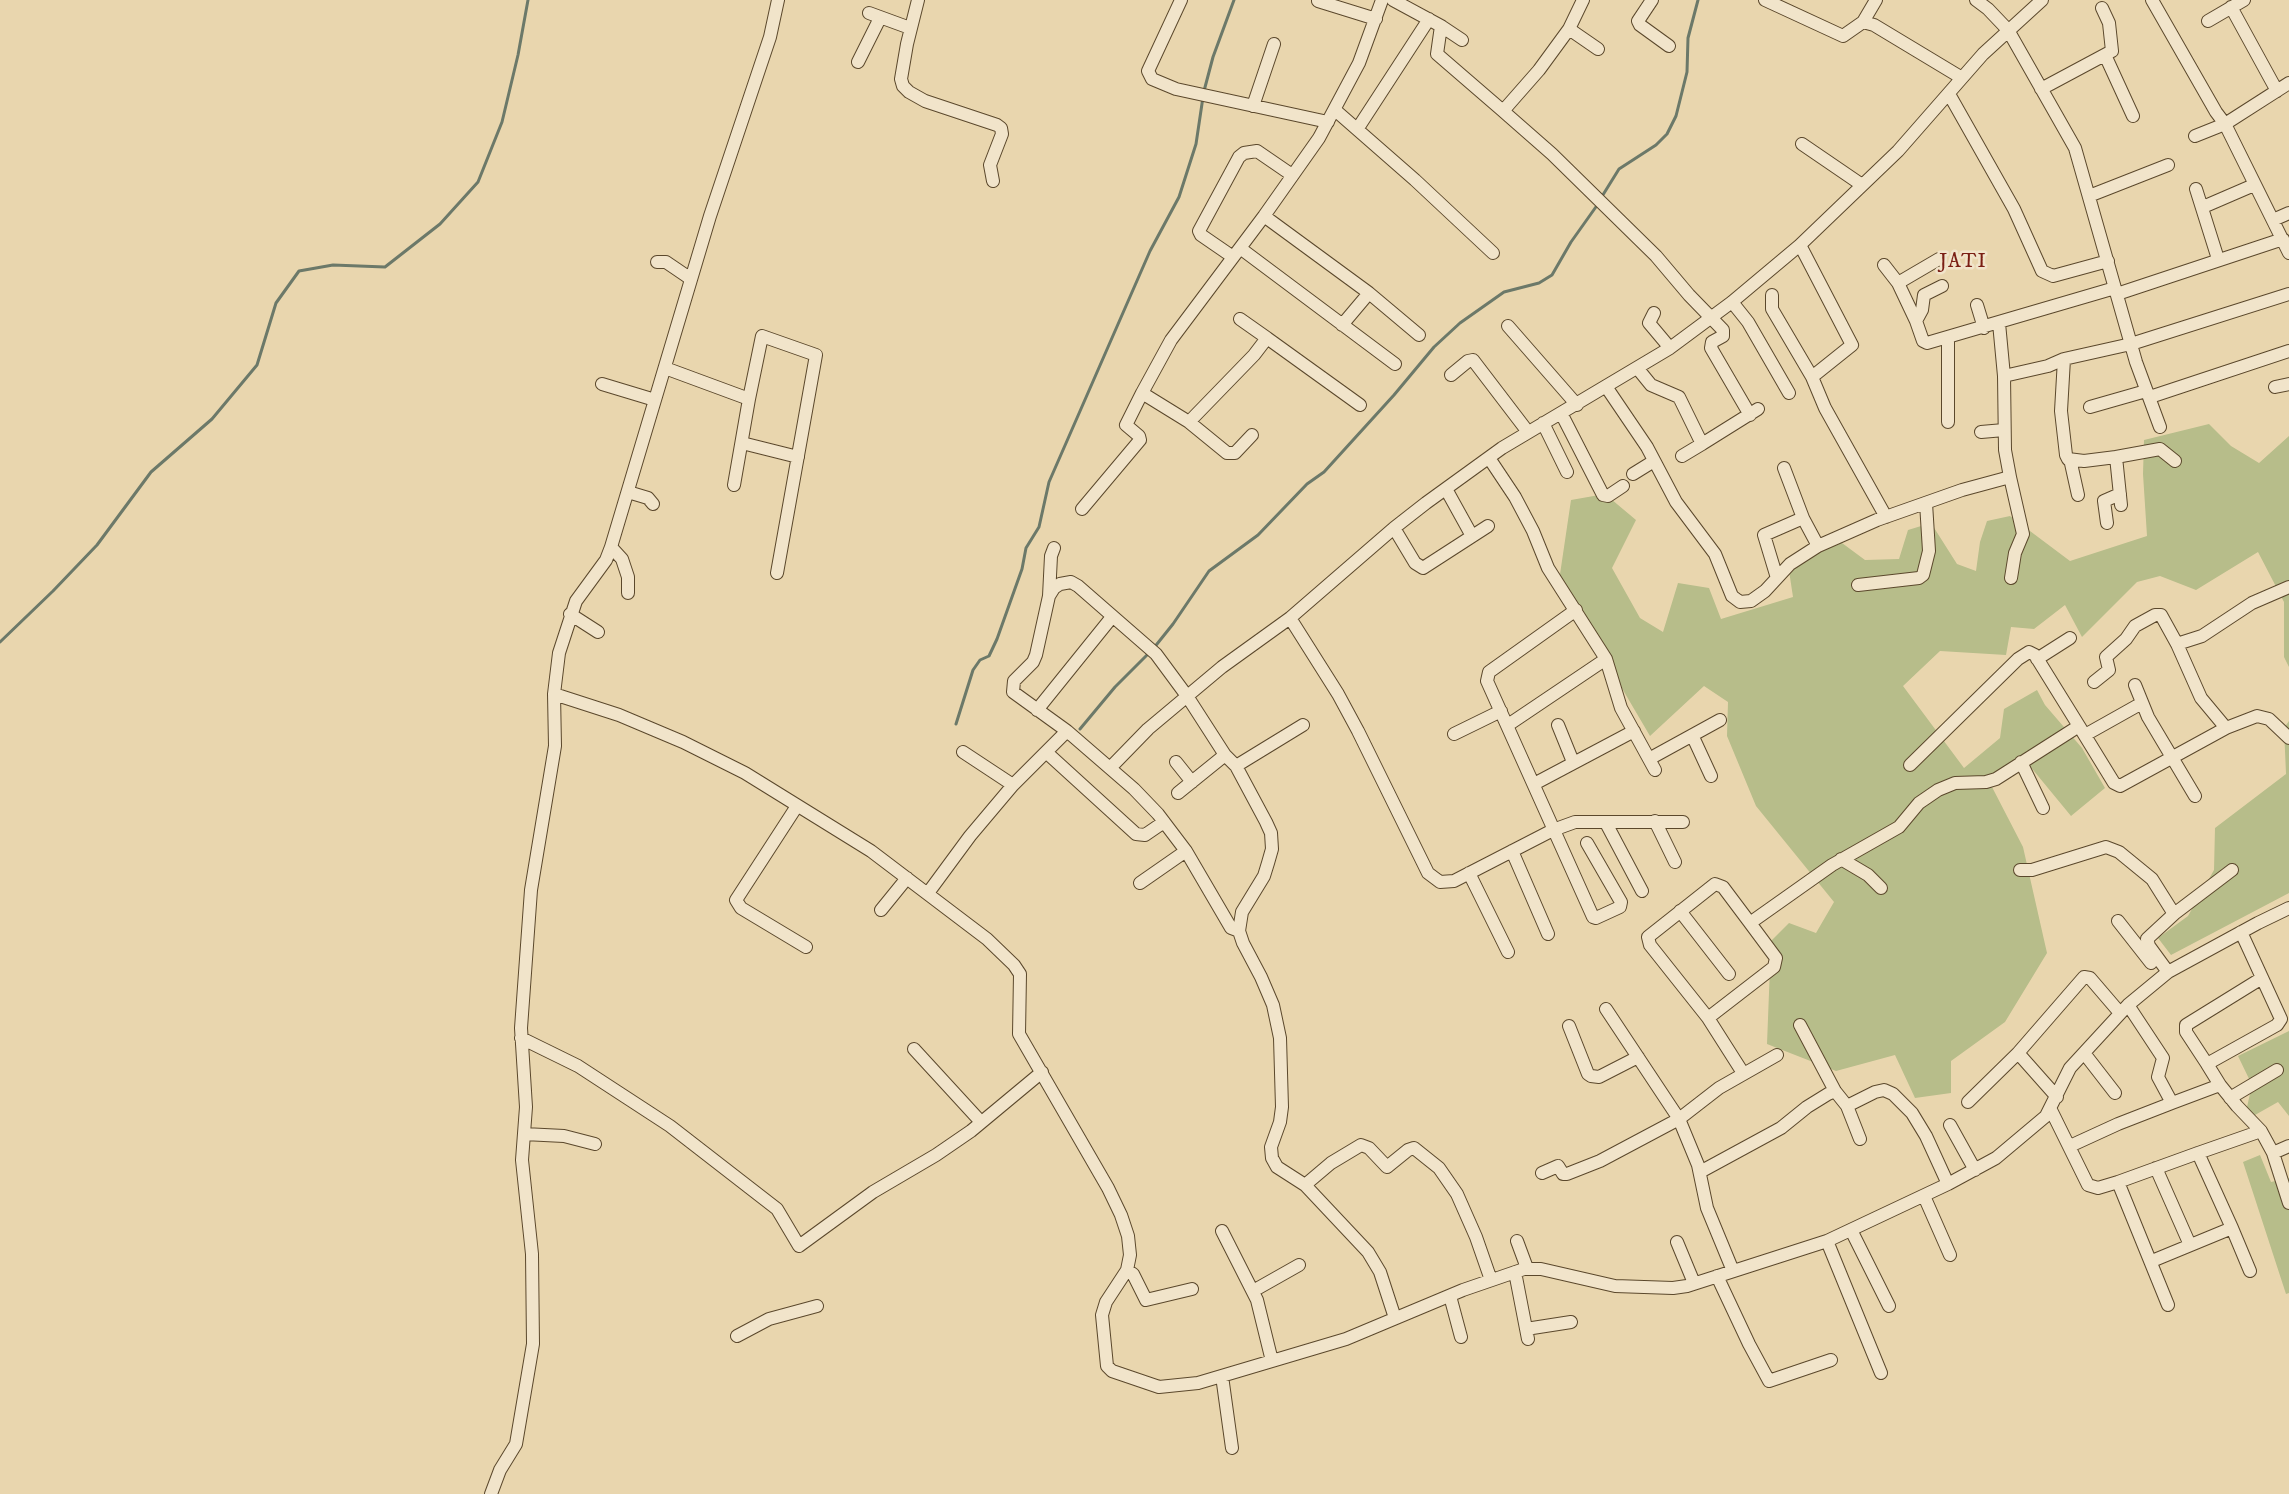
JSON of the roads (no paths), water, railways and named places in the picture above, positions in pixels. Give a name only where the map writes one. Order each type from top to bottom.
[{"type":"street","points":[[490,1494],[500,1470],[516,1444],[532,1344],[532,1254],[522,1160],[526,1107],[521,1038],[531,890],[555,746],[554,694],[559,653],[570,614],[576,601],[606,560],[611,547],[710,216],[770,37],[778,0]]},
{"type":"street","points":[[918,0],[910,28],[901,78],[903,86],[909,92],[925,101],[1001,128],[1002,134],[990,165],[993,181]]},
{"type":"street","points":[[1180,0],[1148,71],[1149,76],[1176,89],[1328,122]]},
{"type":"street","points":[[1082,509],[1140,440],[1139,436],[1126,424],[1171,340],[1264,216],[1328,122],[1359,63],[1382,0]]},
{"type":"street","points":[[1393,0],[1429,19],[1462,40]]},
{"type":"street","points":[[1503,111],[1539,70],[1570,29],[1583,0]]},
{"type":"street","points":[[1652,0],[1638,21],[1640,25],[1669,46]]},
{"type":"street","points":[[1765,0],[1843,36],[1863,22],[1876,0]]},
{"type":"street","points":[[1976,0],[1988,9],[2008,30],[2075,148],[2132,344],[2160,428]]},
{"type":"street","points":[[1111,767],[1148,729],[1187,696],[1222,667],[1290,618],[1394,528],[1489,458],[1543,423],[1638,369],[1732,302],[1800,245],[1898,151],[1962,78],[2008,30],[2042,0]]},
{"type":"street","points":[[2152,0],[2216,112],[2225,124],[2289,253]]},
{"type":"street","points":[[2208,21],[2244,0]]},
{"type":"street","points":[[1318,1],[1376,19]]},
{"type":"street","points":[[2041,89],[2112,51],[2110,23],[2102,8]]},
{"type":"street","points":[[2231,8],[2278,91]]},
{"type":"street","points":[[858,62],[874,16],[910,28]]},
{"type":"street","points":[[1358,128],[1429,19]]},
{"type":"street","points":[[1863,22],[1874,25],[1962,78]]},
{"type":"street","points":[[1440,26],[1437,54],[1540,143],[1656,256],[1724,332],[1723,336],[1712,342],[1711,348],[1754,412],[1682,456]]},
{"type":"street","points":[[1570,29],[1598,49]]},
{"type":"street","points":[[1252,106],[1274,44]]},
{"type":"street","points":[[2105,55],[2133,116]]},
{"type":"street","points":[[2195,136],[2225,124],[2289,83]]},
{"type":"street","points":[[1949,94],[2014,209],[2042,270],[2052,276],[2108,261]]},
{"type":"street","points":[[1335,110],[1358,128],[1493,253]]},
{"type":"street","points":[[1802,144],[1862,185]]},
{"type":"street","points":[[1292,175],[1256,151],[1244,153],[1239,157],[1199,231],[1201,236],[1237,253],[1395,364]]},
{"type":"street","points":[[2089,196],[2168,165]]},
{"type":"street","points":[[2203,207],[2254,185]]},
{"type":"street","points":[[2196,189],[2218,259]]},
{"type":"street","points":[[2273,220],[2289,213]]},
{"type":"street","points":[[1264,216],[1369,293],[1419,335]]},
{"type":"street","points":[[1884,265],[1898,283],[1924,342],[1948,338],[2116,291],[2283,238]]},
{"type":"street","points":[[1800,245],[1852,346],[1812,377]]},
{"type":"street","points":[[1898,283],[1939,259]]},
{"type":"street","points":[[657,262],[666,262],[691,279]]},
{"type":"street","points":[[1916,322],[1922,310],[1924,295],[1942,286]]},
{"type":"street","points":[[1342,325],[1369,293]]},
{"type":"street","points":[[2004,376],[2048,366],[2064,359],[2132,344],[2289,294]]},
{"type":"street","points":[[1772,295],[1772,309],[1812,377],[1825,408],[1886,517]]},
{"type":"street","points":[[1732,302],[1748,322],[1788,393]]},
{"type":"street","points":[[1977,305],[1984,328]]},
{"type":"street","points":[[1654,314],[1649,323],[1670,348]]},
{"type":"street","points":[[1240,319],[1360,405]]},
{"type":"street","points":[[1999,323],[2004,376],[2004,430],[2010,477],[2023,529],[2022,539],[2012,563],[2011,578]]},
{"type":"street","points":[[1508,326],[1577,405]]},
{"type":"street","points":[[734,485],[762,336],[816,355],[777,573]]},
{"type":"street","points":[[1189,422],[1254,355],[1267,338]]},
{"type":"street","points":[[1948,338],[1948,422]]},
{"type":"street","points":[[2090,407],[2148,394],[2289,351]]},
{"type":"street","points":[[2064,359],[2062,432],[2065,452],[2070,459],[2078,495]]},
{"type":"street","points":[[1451,375],[1468,360],[1473,360],[1528,432]]},
{"type":"street","points":[[665,368],[749,399]]},
{"type":"street","points":[[1638,369],[1652,385],[1679,397],[1702,444]]},
{"type":"street","points":[[602,384],[655,400]]},
{"type":"street","points":[[2276,387],[2289,384]]},
{"type":"street","points":[[1607,388],[1654,461],[1676,502],[1715,554],[1732,596],[1736,600],[1751,601],[1759,597],[1790,564],[1818,546],[1886,517],[2010,477]]},
{"type":"street","points":[[1142,393],[1189,422],[1227,453],[1235,453],[1252,435]]},
{"type":"street","points":[[1562,413],[1604,495],[1608,496],[1623,486]]},
{"type":"street","points":[[1543,423],[1567,472]]},
{"type":"street","points":[[1981,432],[2004,430]]},
{"type":"street","points":[[742,443],[798,457]]},
{"type":"street","points":[[2070,459],[2084,461],[2160,449],[2175,462]]},
{"type":"street","points":[[2107,522],[2104,501],[2121,499],[2116,457]]},
{"type":"street","points":[[1489,458],[1528,522],[1548,568],[1564,596],[1576,610],[1606,659],[1616,696],[1652,765],[1720,720]]},
{"type":"street","points":[[1633,474],[1654,461]]},
{"type":"street","points":[[1784,468],[1803,518],[1818,546]]},
{"type":"street","points":[[1446,490],[1472,536]]},
{"type":"street","points":[[628,492],[648,498],[653,504]]},
{"type":"street","points":[[1858,585],[1919,578],[1923,575],[1929,552],[1926,503]]},
{"type":"street","points":[[1777,578],[1764,535],[1803,518]]},
{"type":"street","points":[[1394,528],[1420,568],[1426,567],[1488,526]]},
{"type":"street","points":[[611,547],[622,559],[628,577],[628,594]]},
{"type":"street","points":[[1054,548],[1051,556],[1049,596],[1036,654],[1033,662],[1014,681],[1012,687],[1016,695],[1067,731],[1111,767],[1164,822],[1186,851],[1231,928],[1239,931]]},
{"type":"street","points":[[1049,596],[1054,588],[1060,584],[1071,582],[1156,654],[1187,696],[1225,755],[1236,766],[1271,833],[1272,849],[1264,876],[1242,912],[1239,931],[1243,943],[1262,977],[1273,1005],[1280,1038],[1282,1108],[1280,1122],[1272,1147],[1272,1158],[1277,1167],[1305,1184],[1372,1258],[1380,1272],[1395,1318]]},
{"type":"street","points":[[2178,644],[2202,636],[2252,603],[2289,586]]},
{"type":"street","points":[[1576,610],[1489,672],[1487,681],[1593,917],[1596,918],[1620,907],[1620,902],[1587,843]]},
{"type":"street","points":[[570,614],[598,632]]},
{"type":"street","points":[[2094,682],[2109,670],[2106,656],[2126,639],[2135,626],[2155,615],[2161,615],[2178,644],[2201,698],[2226,728]]},
{"type":"street","points":[[1037,710],[1112,617]]},
{"type":"street","points":[[1290,618],[1342,702],[1389,791],[1428,873],[1440,882],[1448,883],[1554,830],[1575,822],[1683,822]]},
{"type":"street","points":[[2037,659],[2070,638]]},
{"type":"street","points":[[1910,765],[2018,659],[2029,652],[2037,659],[2114,783],[2120,786],[2226,728],[2263,716],[2289,738]]},
{"type":"street","points":[[1508,725],[1606,659]]},
{"type":"street","points":[[2136,685],[2142,703],[2195,796]]},
{"type":"street","points":[[554,694],[619,715],[720,759],[858,843],[928,893],[987,939],[1019,972],[1019,1034],[1121,1215],[1129,1244],[1127,1270],[1104,1308],[1103,1342],[1108,1368],[1159,1387],[1191,1384],[1346,1339],[1450,1296],[1521,1270],[1547,1270],[1621,1287],[1673,1288],[1827,1241],[1948,1184],[2010,1148],[2051,1110],[2070,1068],[2124,1009],[2165,975],[2241,932],[2289,908]]},
{"type":"street","points":[[1750,923],[1841,860],[1899,827],[1919,803],[1938,790],[1956,783],[1991,780],[2082,730],[2142,703]]},
{"type":"street","points":[[1454,734],[1501,711]]},
{"type":"street","points":[[1236,766],[1303,725]]},
{"type":"street","points":[[1558,725],[1573,762]]},
{"type":"street","points":[[928,893],[970,836],[1013,785],[1067,731]]},
{"type":"street","points":[[1534,784],[1634,731]]},
{"type":"street","points":[[1693,737],[1712,776]]},
{"type":"street","points":[[963,752],[1013,785]]},
{"type":"street","points":[[1046,752],[1136,834],[1145,835],[1164,822]]},
{"type":"street","points":[[1178,793],[1225,755]]},
{"type":"street","points":[[1176,762],[1192,782]]},
{"type":"street","points":[[2022,762],[2043,808]]},
{"type":"street","points":[[797,806],[736,900],[741,908],[806,947]]},
{"type":"street","points":[[1655,821],[1675,862]]},
{"type":"street","points":[[1606,823],[1642,891]]},
{"type":"street","points":[[2020,870],[2032,870],[2106,847],[2114,849],[2152,879],[2174,914]]},
{"type":"street","points":[[1140,883],[1186,851]]},
{"type":"street","points":[[1512,851],[1548,934]]},
{"type":"street","points":[[1841,860],[1868,875],[1881,888]]},
{"type":"street","points":[[2165,975],[2147,939],[2174,914],[2232,870]]},
{"type":"street","points":[[1469,873],[1508,952]]},
{"type":"street","points":[[882,910],[907,878]]},
{"type":"street","points":[[1708,1018],[1774,967],[1776,958],[1724,887],[1718,884],[1680,911],[1650,935],[1648,940],[1708,1018],[1743,1073]]},
{"type":"street","points":[[1680,911],[1729,974]]},
{"type":"street","points":[[2118,922],[2165,975]]},
{"type":"street","points":[[2207,1064],[2280,1023],[2280,1015],[2241,932]]},
{"type":"street","points":[[1968,1102],[2018,1053],[2084,977],[2090,978],[2124,1009],[2163,1058],[2158,1077],[2172,1103]]},
{"type":"street","points":[[2262,978],[2186,1025],[2186,1032],[2220,1085],[2261,1131],[2273,1153],[2289,1203]]},
{"type":"street","points":[[1606,1009],[1678,1119],[1700,1172],[1706,1208],[1733,1271]]},
{"type":"street","points":[[1800,1025],[1835,1091],[1847,1106],[1860,1139]]},
{"type":"street","points":[[1569,1026],[1588,1074],[1591,1076],[1599,1077],[1638,1056]]},
{"type":"street","points":[[521,1038],[584,1069],[676,1131],[778,1209],[799,1246],[874,1192],[936,1155],[981,1122],[1042,1072]]},
{"type":"street","points":[[914,1049],[981,1122]]},
{"type":"street","points":[[2018,1053],[2057,1097]]},
{"type":"street","points":[[2084,1053],[2115,1093]]},
{"type":"street","points":[[1542,1173],[1558,1166],[1565,1175],[1585,1168],[1678,1119],[1743,1073],[1777,1056]]},
{"type":"street","points":[[2230,1098],[2277,1070]]},
{"type":"street","points":[[2070,1146],[2118,1124],[2220,1085]]},
{"type":"street","points":[[1847,1106],[1877,1091],[1884,1090],[1893,1094],[1907,1106],[1919,1124],[1948,1184]]},
{"type":"street","points":[[1700,1172],[1781,1128],[1807,1107],[1835,1091]]},
{"type":"street","points":[[2051,1110],[2088,1185],[2098,1188],[2261,1131]]},
{"type":"street","points":[[1950,1125],[1975,1170]]},
{"type":"street","points":[[524,1134],[564,1136],[595,1144]]},
{"type":"street","points":[[1305,1184],[1330,1163],[1360,1145],[1369,1148],[1387,1167],[1408,1150],[1414,1148],[1439,1168],[1457,1194],[1472,1226],[1491,1280]]},
{"type":"street","points":[[2273,1153],[2289,1146]]},
{"type":"street","points":[[2198,1153],[2250,1271]]},
{"type":"street","points":[[2156,1168],[2190,1245]]},
{"type":"street","points":[[2118,1182],[2152,1261],[2168,1305]]},
{"type":"street","points":[[1924,1196],[1950,1255]]},
{"type":"street","points":[[2152,1261],[2232,1228]]},
{"type":"street","points":[[1851,1230],[1888,1306]]},
{"type":"street","points":[[1222,1231],[1253,1291],[1260,1309],[1272,1361]]},
{"type":"street","points":[[1517,1241],[1527,1334],[1571,1322]]},
{"type":"street","points":[[1827,1241],[1881,1373]]},
{"type":"street","points":[[1677,1242],[1694,1283]]},
{"type":"street","points":[[1253,1291],[1299,1265]]},
{"type":"street","points":[[1127,1270],[1133,1274],[1146,1300],[1192,1290]]},
{"type":"street","points":[[1717,1276],[1749,1344],[1769,1380],[1830,1360]]},
{"type":"street","points":[[1450,1296],[1461,1337]]},
{"type":"street","points":[[737,1336],[768,1319],[817,1306]]},
{"type":"street","points":[[1222,1376],[1232,1448]]},
{"type":"waterway","points":[[0,642],[97,545],[151,472],[212,419],[257,365],[276,303],[299,271],[333,265],[385,267],[440,224],[478,182],[502,122],[518,55],[528,0]]},
{"type":"waterway","points":[[1204,91],[1213,57],[1234,0]]},
{"type":"waterway","points":[[1601,198],[1619,169],[1656,145],[1667,134],[1676,116],[1687,72],[1688,38],[1698,0]]},
{"type":"waterway","points":[[956,724],[973,670],[980,660],[989,656],[997,639],[1022,569],[1026,548],[1039,527],[1049,482],[1150,251],[1179,197],[1196,144],[1203,97]]},
{"type":"waterway","points":[[1153,649],[1173,624],[1209,571],[1258,535],[1307,484],[1324,472],[1394,395],[1434,347],[1460,323],[1504,292],[1539,283],[1552,275],[1571,242],[1598,204]]},
{"type":"waterway","points":[[1080,729],[1115,687],[1149,653]]},
{"type":"district","name":"JATI","points":[[1963,263]]}]
